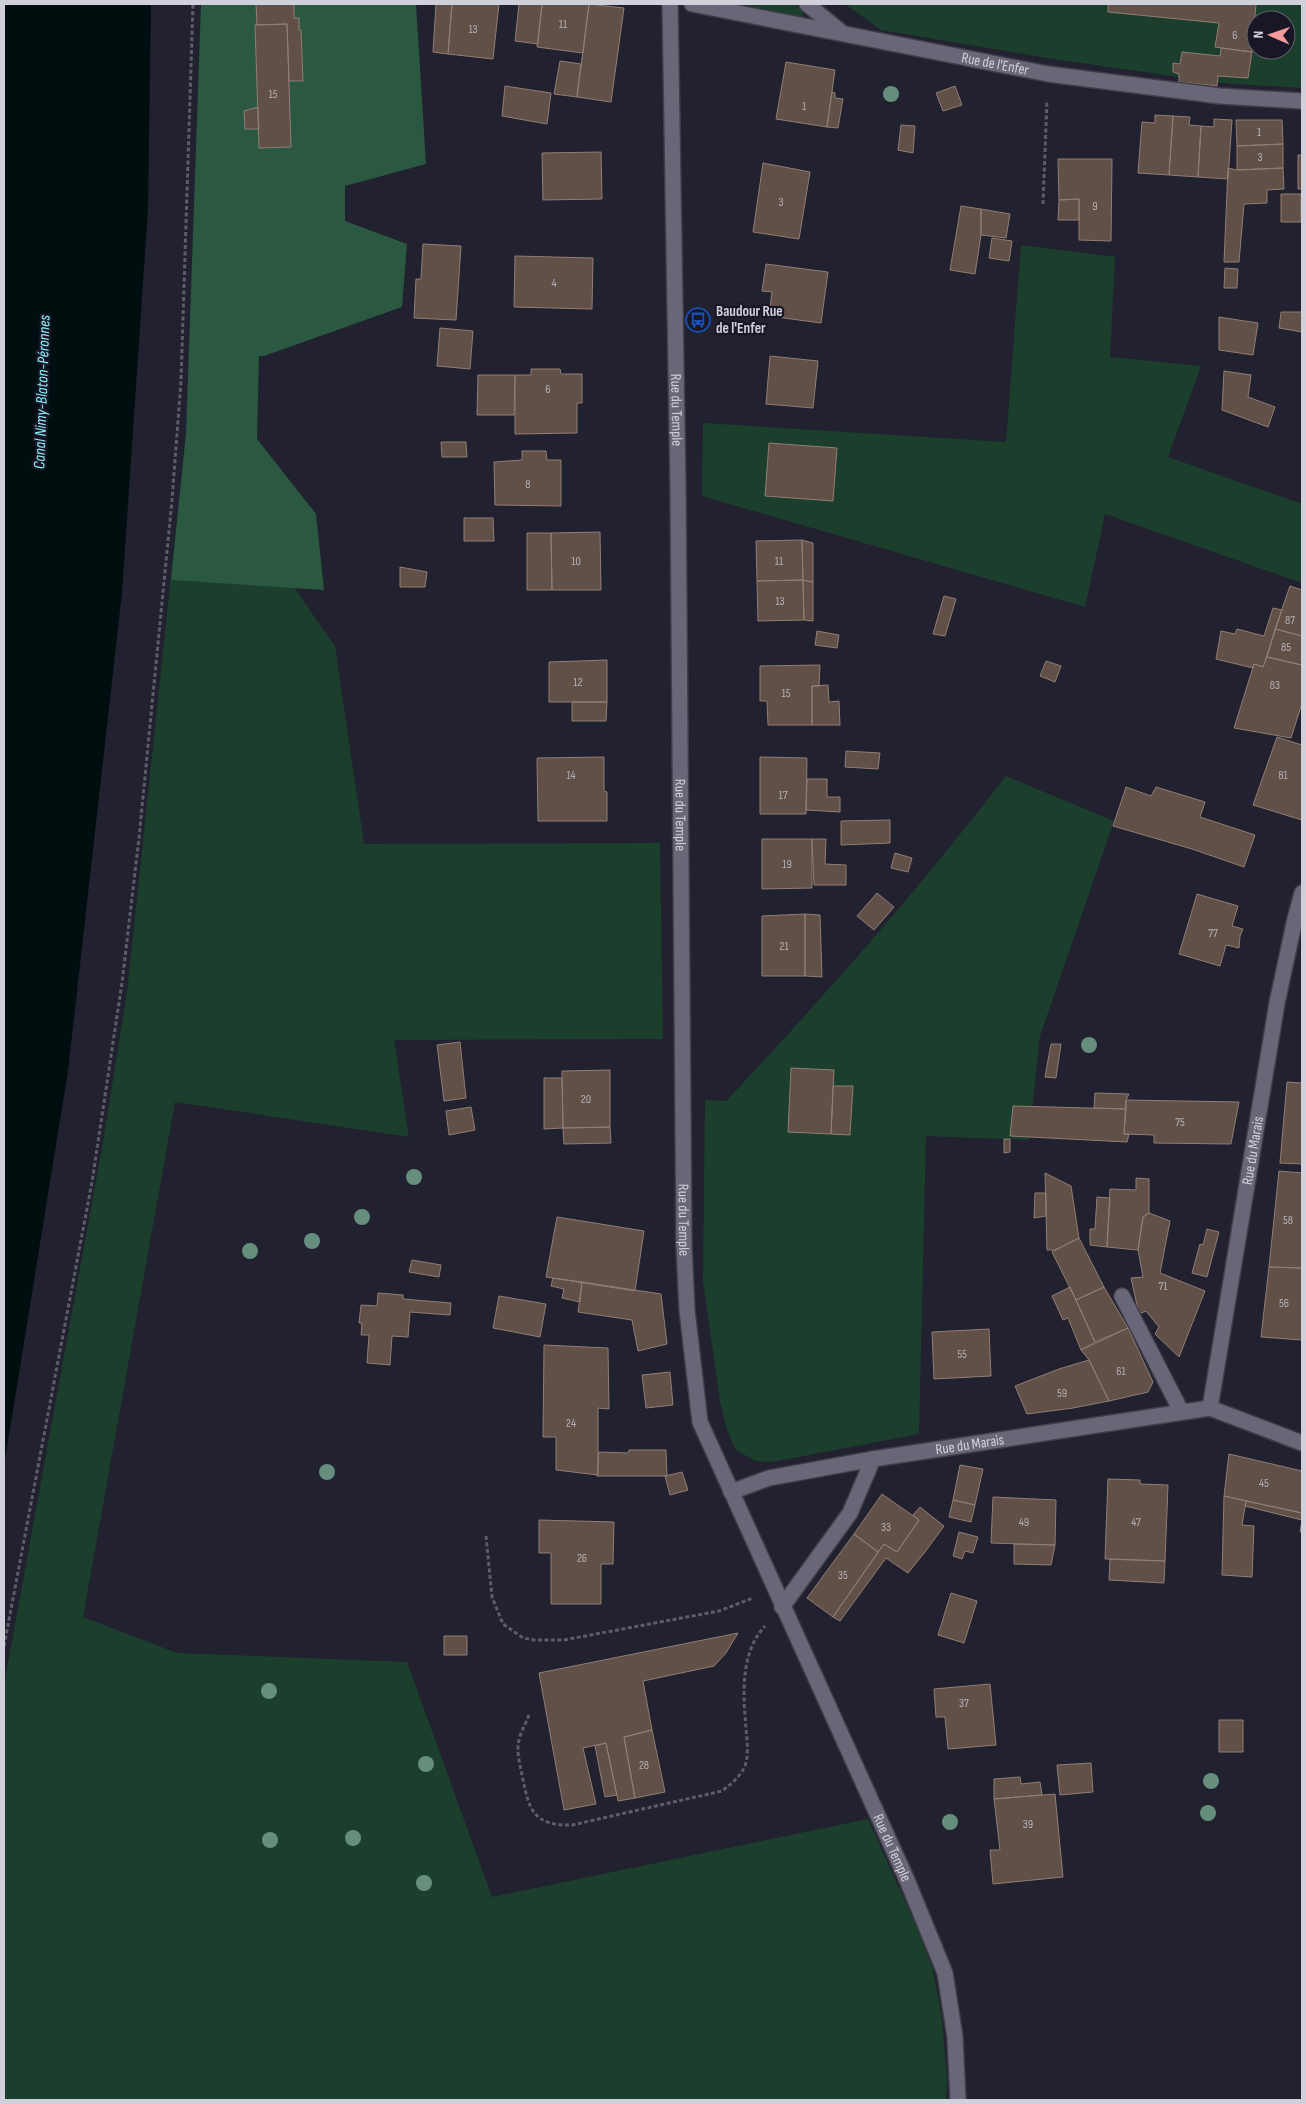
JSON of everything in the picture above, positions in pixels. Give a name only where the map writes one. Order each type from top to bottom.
[{"type":"street","name":"Rue du Temple","points":[[670,4],[678,488],[685,1264],[687,1310],[700,1422],[907,1880],[945,1973],[955,2037],[958,2100]]},
{"type":"street","name":"Rue de l'Enfer","points":[[692,4],[1048,74],[1220,96],[1302,101]]},
{"type":"street","points":[[806,4],[843,33]]},
{"type":"street","name":"Rue du Marais","points":[[1210,1408],[1272,1032],[1294,918],[1302,893]]},
{"type":"street","points":[[1122,1296],[1181,1411]]},
{"type":"street","name":"Rue du Marais","points":[[730,1492],[769,1478],[873,1459],[1210,1408],[1302,1443]]},
{"type":"street","points":[[782,1607],[850,1513],[873,1459]]},
{"type":"path","points":[[4,1646],[92,1182],[122,983],[139,838],[172,500],[180,391],[193,4]]},
{"type":"path","points":[[1043,204],[1048,74]]},
{"type":"path","points":[[486,1536],[492,1597],[503,1624],[523,1638],[564,1640],[719,1611],[774,1589]]},
{"type":"path","points":[[529,1715],[518,1741],[519,1760],[527,1802],[533,1813],[542,1821],[556,1825],[572,1825],[722,1791],[734,1782],[745,1766],[748,1749],[743,1692],[744,1682],[748,1658],[760,1631]]},
{"type":"green space","points":[[201,4],[416,4],[426,164],[345,186],[345,221],[407,244],[402,307],[264,356],[259,356],[257,439],[316,514],[324,590],[171,580],[186,434]]},
{"type":"green space","points":[[741,4],[794,4],[803,10],[802,18]]},
{"type":"green space","points":[[845,4],[1302,4],[1302,88],[1221,83],[1054,59],[881,30]]},
{"type":"green space","points":[[1021,245],[1115,257],[1110,357],[1201,366],[1168,457],[1302,504],[1302,583],[1105,514],[1085,607],[702,496],[703,423],[1006,442]]},
{"type":"green space","points":[[186,434],[335,646],[364,844],[660,843],[663,1039],[394,1040],[409,1137],[175,1102],[83,1617],[177,1653],[407,1662],[492,1897],[868,1819],[919,1932],[933,1970],[942,2019],[947,2081],[946,2100],[4,2100],[4,1685],[102,1148],[127,993]]},
{"type":"green space","points":[[1006,776],[1114,821],[1040,1036],[1029,1140],[926,1136],[919,1434],[772,1462],[755,1461],[735,1449],[726,1427],[720,1401],[703,1281],[705,1100],[726,1101],[763,1062],[905,901]]},
{"type":"water","name":"Canal Nimy-Blaton-Péronnes","points":[[4,4],[151,4],[148,209],[122,593],[68,1071],[4,1466]]},
{"type":"building","points":[[256,4],[294,4],[294,18],[299,18],[299,30],[301,30],[303,81],[289,81],[287,24],[257,25]]},
{"type":"building","points":[[436,4],[452,4],[448,54],[433,52]]},
{"type":"building","points":[[452,4],[499,4],[493,59],[448,54]]},
{"type":"building","points":[[519,4],[542,4],[538,44],[515,41]]},
{"type":"building","points":[[542,4],[589,4],[583,53],[537,47]]},
{"type":"building","points":[[589,4],[624,8],[611,102],[577,97]]},
{"type":"building","points":[[1108,4],[1256,4],[1256,10],[1246,10],[1246,51],[1215,47],[1219,23],[1108,12]]},
{"type":"building","points":[[287,24],[291,147],[259,148],[255,25]]},
{"type":"building","points":[[1221,48],[1246,51],[1246,60],[1251,60],[1248,78],[1218,76],[1217,86],[1179,82],[1179,74],[1173,72],[1173,63],[1180,64],[1182,52],[1220,56]]},
{"type":"building","points":[[560,61],[581,64],[577,97],[554,94]]},
{"type":"building","points":[[786,62],[835,70],[827,127],[776,119]]},
{"type":"building","points":[[505,86],[551,93],[547,124],[502,116]]},
{"type":"building","points":[[955,86],[962,105],[943,111],[936,93]]},
{"type":"building","points":[[832,92],[835,93],[835,98],[843,99],[838,128],[827,127]]},
{"type":"building","points":[[258,107],[259,129],[245,129],[244,111]]},
{"type":"building","points":[[1155,115],[1173,116],[1169,175],[1138,173],[1142,122],[1155,123]]},
{"type":"building","points":[[1173,116],[1190,117],[1189,125],[1201,126],[1198,177],[1169,175]]},
{"type":"building","points":[[1214,119],[1232,120],[1228,179],[1198,177],[1201,126],[1214,127]]},
{"type":"building","points":[[1236,120],[1282,120],[1283,144],[1237,146]]},
{"type":"building","points":[[901,125],[915,126],[913,153],[898,150]]},
{"type":"building","points":[[1283,144],[1283,168],[1237,170],[1237,146]]},
{"type":"building","points":[[601,152],[602,199],[543,200],[542,153]]},
{"type":"building","points":[[1298,155],[1302,155],[1302,189],[1298,189]]},
{"type":"building","points":[[1058,159],[1112,159],[1111,241],[1079,240],[1079,199],[1059,200]]},
{"type":"building","points":[[763,163],[810,172],[799,239],[753,232]]},
{"type":"building","points":[[1228,168],[1237,170],[1283,168],[1284,189],[1267,190],[1267,203],[1244,204],[1239,262],[1224,262]]},
{"type":"building","points":[[1281,194],[1301,194],[1301,222],[1281,222]]},
{"type":"building","points":[[1079,199],[1079,220],[1058,220],[1059,200]]},
{"type":"building","points":[[961,206],[981,209],[981,235],[975,274],[950,270]]},
{"type":"building","points":[[981,209],[1010,214],[1006,238],[981,235]]},
{"type":"building","points":[[992,238],[1012,241],[1009,261],[989,258]]},
{"type":"building","points":[[423,244],[461,246],[456,320],[414,318],[416,279],[421,279]]},
{"type":"building","points":[[515,256],[593,258],[592,309],[514,307]]},
{"type":"building","points":[[766,264],[828,272],[821,323],[769,316],[772,292],[762,291]]},
{"type":"building","points":[[1225,268],[1238,269],[1237,288],[1224,288]]},
{"type":"building","points":[[1281,312],[1302,312],[1302,332],[1279,328]]},
{"type":"building","points":[[1219,317],[1258,323],[1253,355],[1219,350]]},
{"type":"building","points":[[440,328],[473,331],[470,369],[437,366]]},
{"type":"building","points":[[770,356],[818,361],[813,408],[766,404]]},
{"type":"building","points":[[531,369],[560,369],[561,374],[582,374],[582,403],[577,403],[577,433],[515,434],[515,375],[531,375]]},
{"type":"building","points":[[1224,371],[1251,375],[1248,397],[1275,407],[1268,427],[1222,410]]},
{"type":"building","points":[[478,375],[515,375],[514,415],[477,415]]},
{"type":"building","points":[[441,442],[466,442],[467,457],[442,457]]},
{"type":"building","points":[[769,443],[837,448],[833,501],[765,496]]},
{"type":"building","points":[[522,451],[546,451],[547,460],[561,460],[561,506],[495,505],[494,462],[522,460]]},
{"type":"building","points":[[464,518],[493,518],[494,541],[464,541]]},
{"type":"building","points":[[600,532],[601,590],[552,590],[551,533]]},
{"type":"building","points":[[527,533],[551,533],[552,590],[527,590]]},
{"type":"building","points":[[802,540],[813,543],[813,582],[803,580]]},
{"type":"building","points":[[802,540],[803,580],[757,581],[756,541]]},
{"type":"building","points":[[400,567],[427,572],[425,587],[400,587]]},
{"type":"building","points":[[803,580],[813,582],[813,621],[804,620]]},
{"type":"building","points":[[803,580],[804,620],[758,621],[757,581]]},
{"type":"building","points":[[1290,586],[1302,590],[1302,636],[1275,629]]},
{"type":"building","points":[[944,596],[956,599],[945,636],[933,634]]},
{"type":"building","points":[[1273,608],[1282,610],[1263,667],[1254,664],[1253,668],[1216,659],[1221,631],[1235,634],[1237,629],[1264,636]]},
{"type":"building","points":[[1275,629],[1302,636],[1302,665],[1267,657]]},
{"type":"building","points":[[817,631],[839,635],[837,648],[815,645]]},
{"type":"building","points":[[1267,657],[1302,665],[1302,703],[1291,738],[1234,728],[1254,664],[1263,667]]},
{"type":"building","points":[[607,660],[607,702],[549,702],[549,662]]},
{"type":"building","points":[[1046,661],[1061,666],[1055,682],[1040,676]]},
{"type":"building","points":[[820,665],[819,686],[812,686],[812,725],[768,725],[767,701],[760,701],[760,666]]},
{"type":"building","points":[[828,685],[829,702],[839,701],[840,725],[812,725],[812,686]]},
{"type":"building","points":[[572,702],[607,702],[606,721],[572,721]]},
{"type":"building","points":[[1277,737],[1302,745],[1302,820],[1253,805]]},
{"type":"building","points":[[846,751],[880,753],[878,769],[845,767]]},
{"type":"building","points":[[604,757],[604,791],[607,792],[607,821],[538,821],[537,758]]},
{"type":"building","points":[[760,757],[807,758],[806,814],[760,814]]},
{"type":"building","points":[[807,779],[827,779],[827,797],[840,797],[840,812],[806,810]]},
{"type":"building","points":[[1126,787],[1151,796],[1156,787],[1205,802],[1200,817],[1255,835],[1244,867],[1192,849],[1113,826]]},
{"type":"building","points":[[890,820],[890,843],[841,845],[841,821]]},
{"type":"building","points":[[762,839],[812,839],[812,888],[762,889]]},
{"type":"building","points":[[812,839],[826,839],[825,864],[846,865],[846,885],[814,885]]},
{"type":"building","points":[[895,853],[912,858],[908,872],[891,868]]},
{"type":"building","points":[[877,893],[894,907],[874,930],[857,916]]},
{"type":"building","points":[[1197,894],[1238,906],[1232,926],[1243,929],[1239,948],[1226,945],[1220,966],[1179,954]]},
{"type":"building","points":[[805,914],[820,915],[822,977],[805,976]]},
{"type":"building","points":[[805,914],[805,976],[762,976],[762,916]]},
{"type":"building","points":[[460,1042],[466,1098],[444,1101],[437,1045]]},
{"type":"building","points":[[1051,1044],[1061,1044],[1056,1078],[1045,1077]]},
{"type":"building","points":[[791,1068],[834,1070],[831,1134],[788,1132]]},
{"type":"building","points":[[610,1070],[610,1127],[563,1128],[562,1071]]},
{"type":"building","points":[[544,1078],[562,1078],[563,1128],[544,1129]]},
{"type":"building","points":[[1287,1082],[1302,1083],[1302,1164],[1280,1163]]},
{"type":"building","points":[[833,1086],[853,1086],[850,1135],[831,1134]]},
{"type":"building","points":[[1095,1093],[1129,1094],[1126,1100],[1126,1109],[1094,1108]]},
{"type":"building","points":[[1126,1100],[1239,1102],[1231,1144],[1154,1143],[1154,1135],[1124,1134]]},
{"type":"building","points":[[1013,1106],[1126,1109],[1124,1134],[1129,1134],[1127,1142],[1010,1136]]},
{"type":"building","points":[[471,1107],[475,1130],[449,1135],[446,1111]]},
{"type":"building","points":[[610,1127],[611,1143],[564,1144],[563,1128]]},
{"type":"building","points":[[1004,1139],[1010,1139],[1010,1152],[1004,1153]]},
{"type":"building","points":[[1279,1171],[1302,1173],[1302,1268],[1269,1267]]},
{"type":"building","points":[[1045,1173],[1071,1186],[1079,1238],[1055,1250],[1047,1250]]},
{"type":"building","points":[[1136,1178],[1149,1179],[1149,1213],[1143,1217],[1138,1250],[1107,1247],[1110,1189],[1136,1190]]},
{"type":"building","points":[[1035,1193],[1046,1193],[1046,1216],[1034,1218]]},
{"type":"building","points":[[1097,1197],[1110,1198],[1107,1247],[1090,1245],[1090,1229],[1095,1229]]},
{"type":"building","points":[[1149,1213],[1170,1221],[1160,1273],[1205,1291],[1179,1357],[1155,1334],[1159,1327],[1146,1311],[1139,1314],[1131,1278],[1143,1277],[1138,1250],[1143,1217]]},
{"type":"building","points":[[557,1217],[644,1231],[635,1291],[546,1277]]},
{"type":"building","points":[[1207,1229],[1219,1232],[1207,1277],[1192,1273],[1200,1244],[1203,1245]]},
{"type":"building","points":[[1079,1238],[1104,1287],[1076,1300],[1052,1252]]},
{"type":"building","points":[[412,1260],[441,1265],[439,1277],[409,1272]]},
{"type":"building","points":[[1269,1267],[1302,1268],[1302,1340],[1261,1337]]},
{"type":"building","points":[[553,1278],[582,1282],[580,1302],[562,1298],[564,1289],[551,1286]]},
{"type":"building","points":[[582,1282],[661,1294],[667,1344],[638,1351],[632,1320],[578,1312]]},
{"type":"building","points":[[1070,1287],[1095,1342],[1081,1350],[1068,1318],[1063,1320],[1052,1296]]},
{"type":"building","points":[[1104,1287],[1128,1328],[1095,1342],[1076,1300]]},
{"type":"building","points":[[378,1293],[403,1295],[403,1299],[451,1303],[450,1315],[410,1312],[408,1337],[392,1336],[390,1365],[367,1363],[369,1335],[361,1335],[362,1323],[359,1323],[361,1305],[377,1306]]},
{"type":"building","points":[[499,1296],[546,1304],[540,1337],[493,1328]]},
{"type":"building","points":[[1128,1328],[1153,1382],[1148,1392],[1109,1401],[1089,1360],[1081,1350]]},
{"type":"building","points":[[989,1329],[991,1376],[934,1379],[932,1332]]},
{"type":"building","points":[[544,1345],[608,1348],[609,1409],[598,1408],[598,1475],[556,1470],[556,1437],[543,1437]]},
{"type":"building","points":[[1089,1360],[1109,1401],[1027,1414],[1015,1386]]},
{"type":"building","points":[[670,1372],[673,1405],[646,1408],[642,1375]]},
{"type":"building","points":[[629,1450],[666,1450],[667,1476],[597,1476],[599,1452],[628,1453]]},
{"type":"building","points":[[1229,1454],[1302,1471],[1302,1513],[1224,1496]]},
{"type":"building","points":[[960,1465],[983,1469],[975,1505],[953,1500]]},
{"type":"building","points":[[682,1472],[688,1490],[670,1495],[665,1476]]},
{"type":"building","points":[[1108,1479],[1140,1480],[1140,1484],[1168,1485],[1165,1561],[1105,1559]]},
{"type":"building","points":[[882,1494],[919,1520],[897,1552],[884,1544],[878,1552],[854,1534]]},
{"type":"building","points":[[1224,1496],[1246,1501],[1242,1525],[1254,1526],[1252,1577],[1222,1575]]},
{"type":"building","points":[[993,1497],[1056,1500],[1055,1545],[991,1543]]},
{"type":"building","points":[[953,1500],[975,1505],[971,1522],[949,1517]]},
{"type":"building","points":[[1246,1501],[1302,1513],[1302,1520],[1245,1506]]},
{"type":"building","points":[[920,1507],[944,1526],[925,1552],[908,1573],[886,1558],[840,1621],[833,1617],[884,1544],[897,1552],[919,1520],[913,1515]]},
{"type":"building","points":[[539,1520],[614,1522],[613,1564],[601,1564],[601,1604],[551,1604],[551,1553],[539,1553]]},
{"type":"building","points":[[959,1532],[978,1537],[973,1553],[965,1551],[962,1559],[953,1556]]},
{"type":"building","points":[[854,1534],[878,1552],[833,1617],[807,1598]]},
{"type":"building","points":[[1014,1544],[1055,1545],[1051,1565],[1014,1564]]},
{"type":"building","points":[[1110,1559],[1165,1561],[1164,1583],[1109,1580]]},
{"type":"building","points":[[951,1593],[977,1601],[964,1643],[938,1635]]},
{"type":"building","points":[[738,1633],[726,1653],[714,1666],[643,1681],[652,1730],[624,1737],[635,1798],[618,1801],[606,1743],[583,1748],[596,1804],[564,1810],[539,1673]]},
{"type":"building","points":[[444,1636],[467,1636],[467,1655],[444,1655]]},
{"type":"building","points":[[990,1684],[996,1745],[948,1749],[945,1717],[936,1717],[934,1689]]},
{"type":"building","points":[[1219,1720],[1243,1720],[1243,1752],[1219,1752]]},
{"type":"building","points":[[652,1730],[665,1792],[635,1798],[624,1737]]},
{"type":"building","points":[[606,1743],[617,1795],[605,1797],[595,1746]]},
{"type":"building","points":[[1091,1763],[1093,1792],[1060,1795],[1057,1765]]},
{"type":"building","points":[[1020,1777],[1021,1784],[1040,1782],[1042,1795],[994,1799],[994,1779]]},
{"type":"building","points":[[1055,1794],[1063,1877],[993,1884],[990,1850],[1000,1850],[994,1799]]},
{"type":"place","name":"Baudour Rue de l'Enfer","points":[[698,320]]}]
